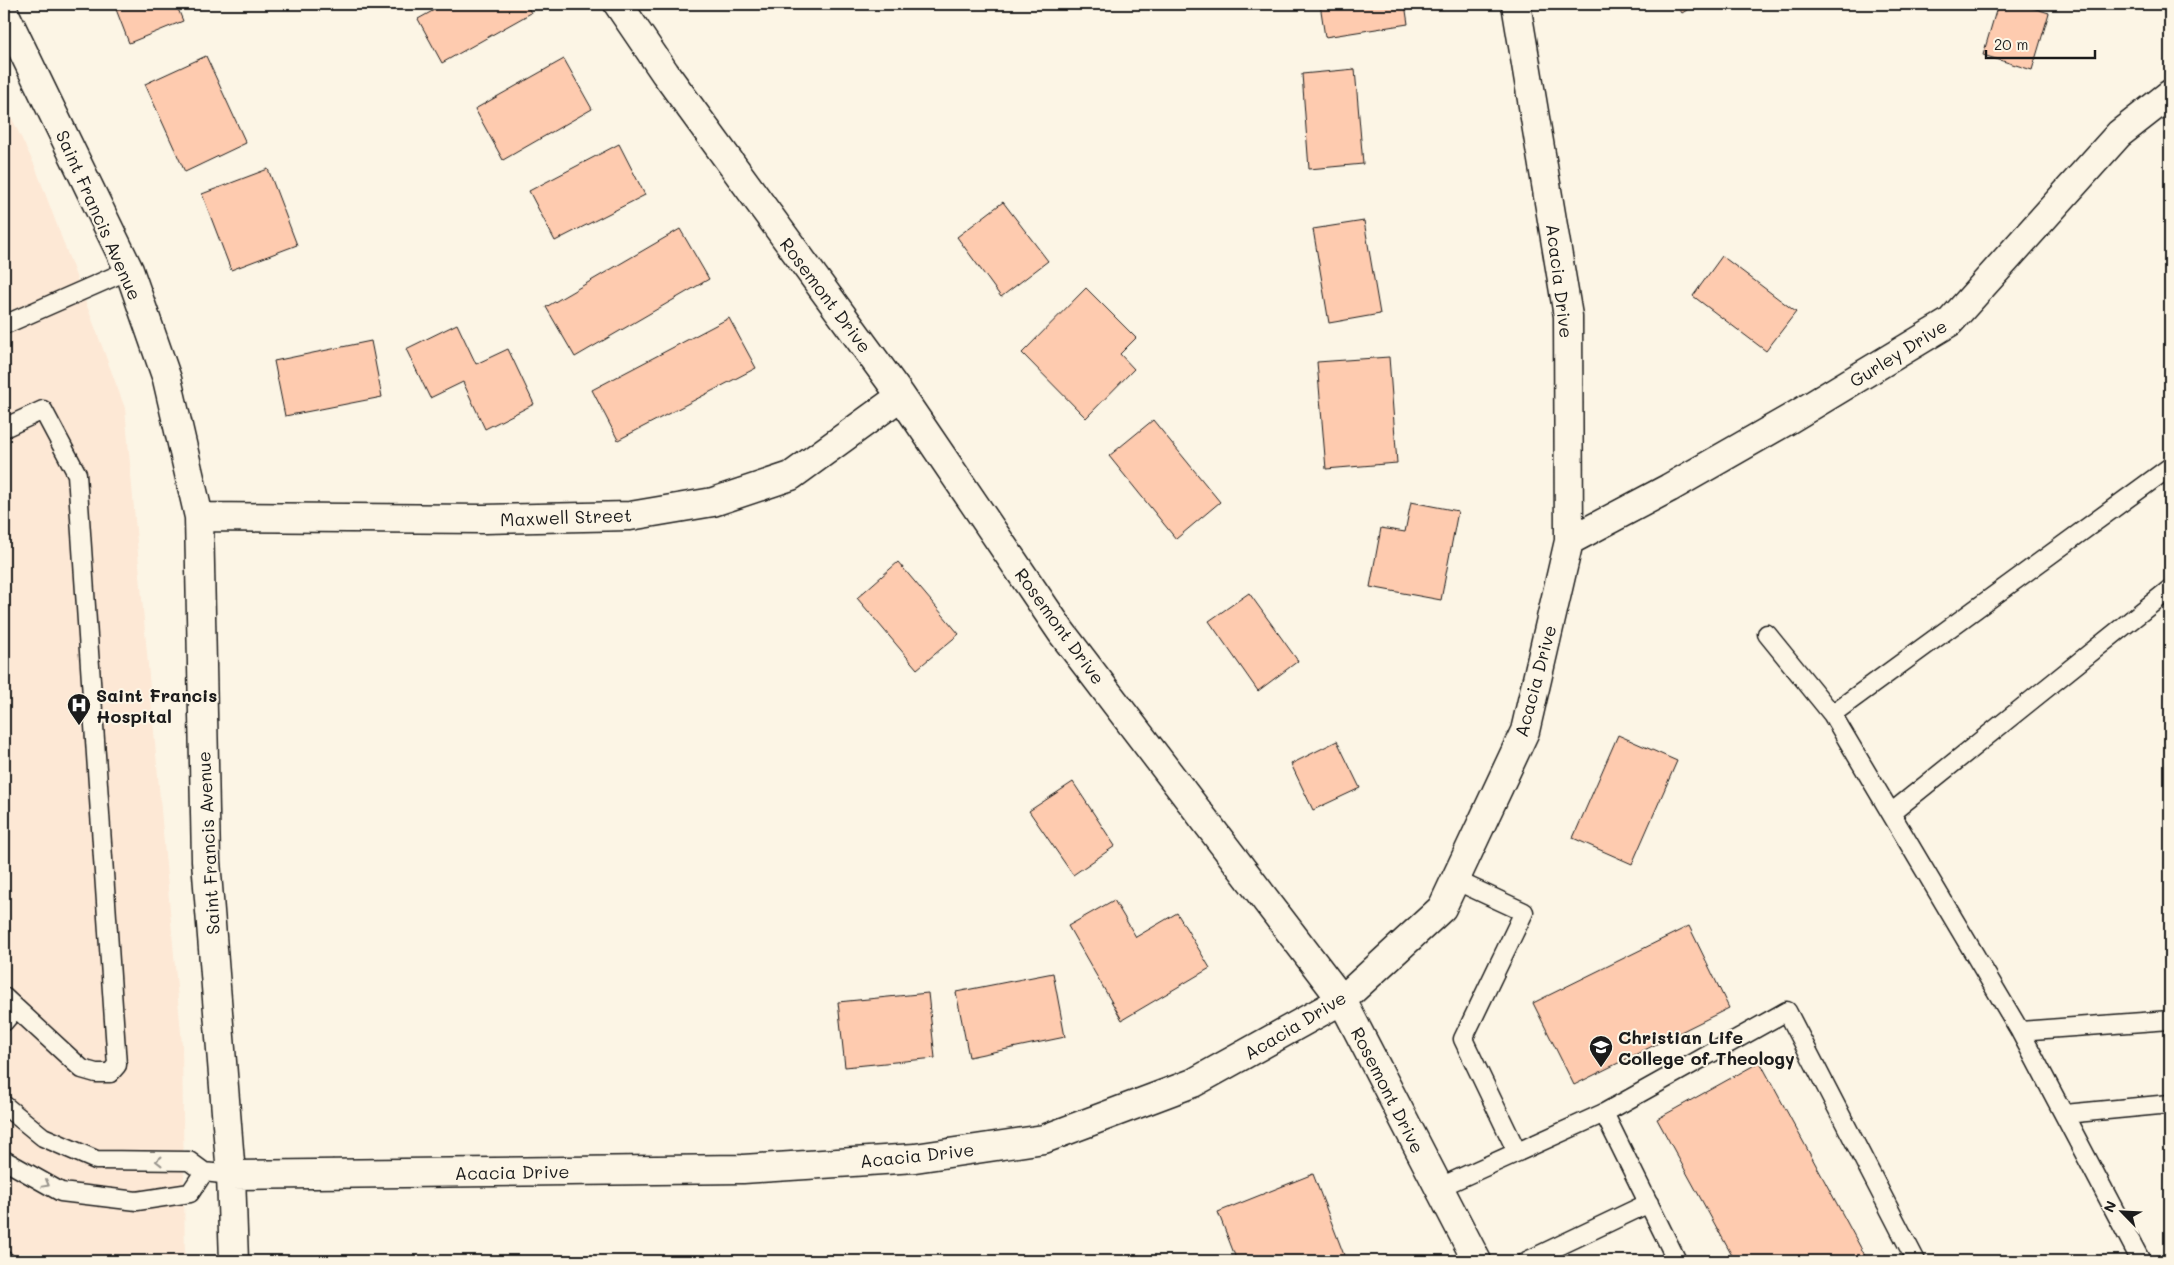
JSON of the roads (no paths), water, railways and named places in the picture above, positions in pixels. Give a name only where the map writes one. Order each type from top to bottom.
[{"type":"street","name":"Rosemont Drive","points":[[618,4],[665,74],[901,396],[1062,633],[1342,1000],[1477,1261]]},
{"type":"street","name":"Acacia Drive","points":[[231,1176],[743,1169],[915,1158],[1044,1139],[1193,1083],[1342,1000],[1442,908],[1525,731],[1569,540],[1568,316],[1516,4]]},
{"type":"street","name":"Saint Francis Avenue","points":[[4,12],[129,270],[167,380],[199,517],[206,861],[231,1176],[234,1261]]},
{"type":"street","name":"Gurley Drive","points":[[1569,540],[1669,488],[1788,420],[1950,322],[2119,134],[2170,94]]},
{"type":"street","name":"Maxwell Street","points":[[199,517],[485,520],[630,516],[713,502],[792,476],[901,396]]},
{"type":"lane","points":[[4,325],[129,270]]},
{"type":"lane","points":[[4,428],[42,410],[77,474],[117,1066],[110,1073],[96,1073],[82,1069],[8,1010]]},
{"type":"lane","points":[[1832,714],[2170,467]]},
{"type":"lane","points":[[1891,813],[2170,589]]},
{"type":"lane","points":[[1768,634],[1832,714],[1891,813],[2020,1031],[2141,1261]]},
{"type":"lane","points":[[1455,880],[1524,912],[1463,1039],[1517,1152]]},
{"type":"lane","points":[[1438,1188],[1604,1113],[1787,1011],[1916,1261]]},
{"type":"lane","points":[[2020,1031],[2170,1020]]},
{"type":"lane","points":[[2064,1114],[2170,1104]]},
{"type":"lane","points":[[4,1105],[43,1138],[96,1160],[189,1161],[204,1172],[231,1176]]},
{"type":"lane","points":[[1604,1113],[1677,1261]]},
{"type":"lane","points":[[4,1160],[61,1192],[137,1200],[190,1193],[204,1172]]},
{"type":"lane","points":[[1527,1261],[1649,1202]]},
{"type":"place","name":"Saint Francis Hospital","points":[[79,726]]},
{"type":"place","name":"Christian Life College of Theology","points":[[1601,1068]]}]
